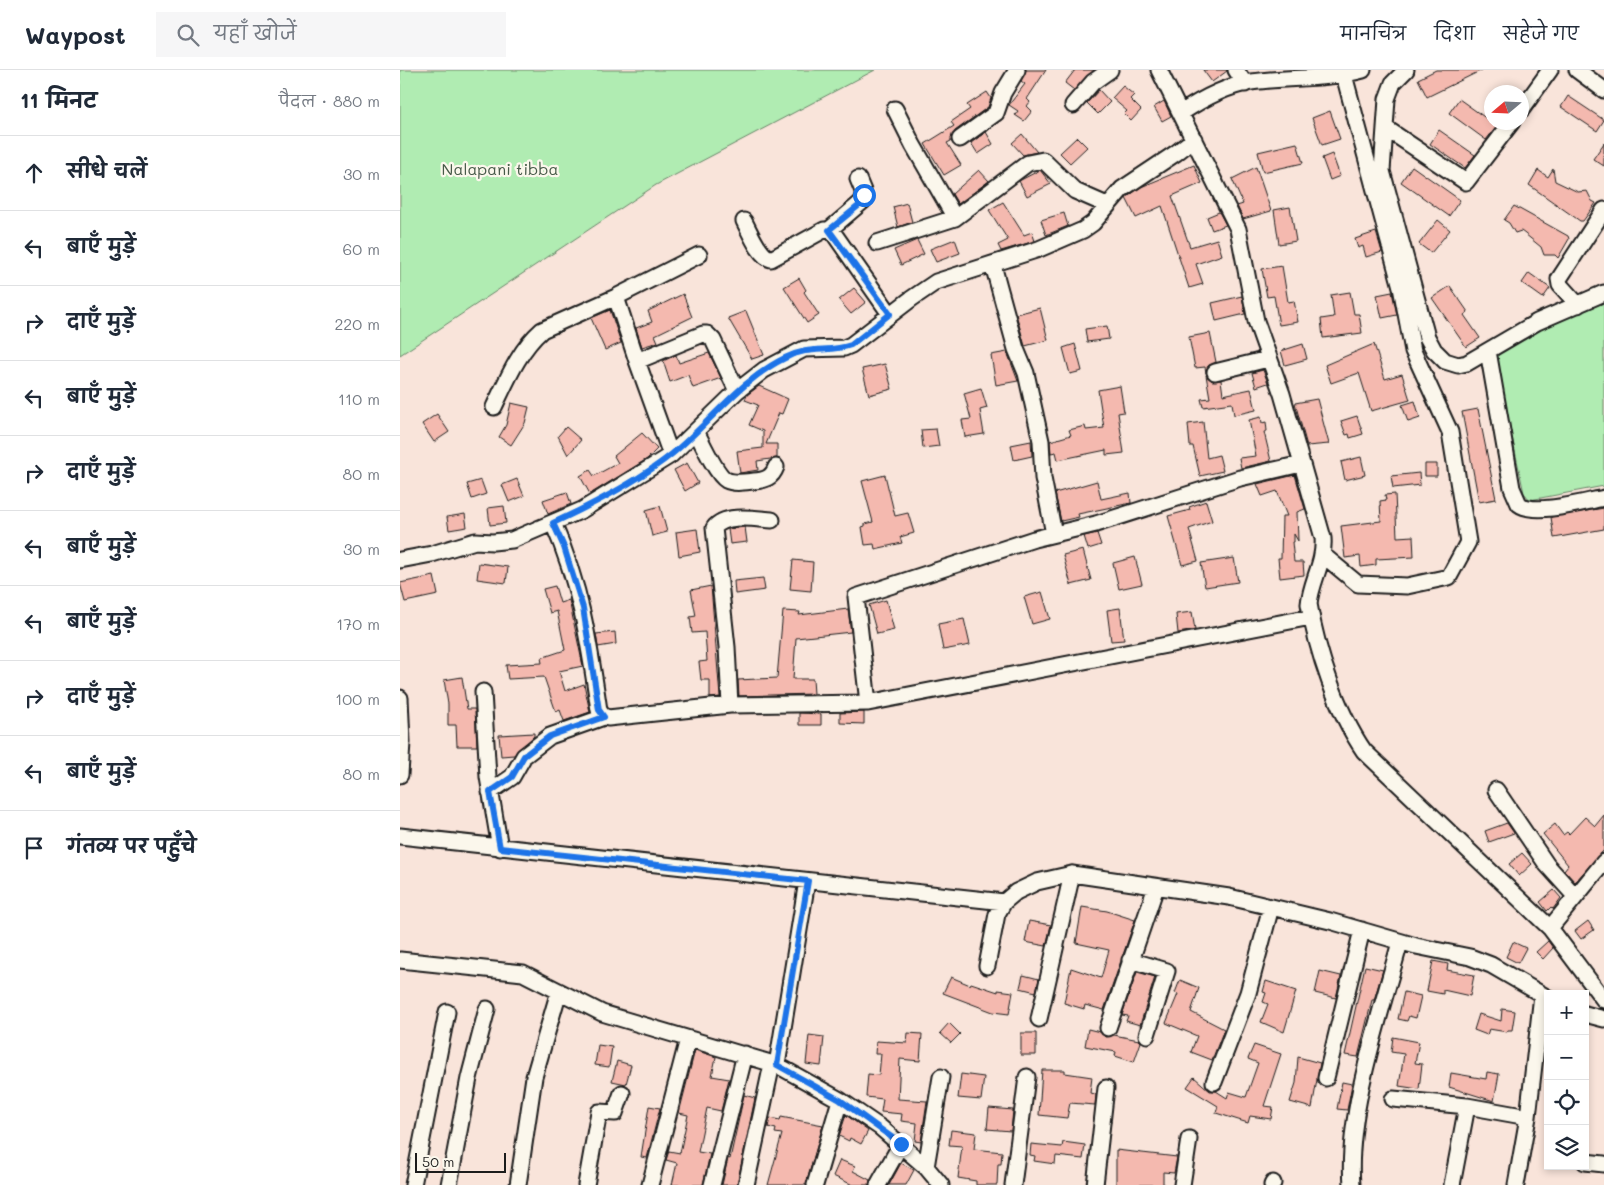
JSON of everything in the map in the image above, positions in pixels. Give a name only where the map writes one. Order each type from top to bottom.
[{"type":"street","points":[[960,139],[996,113],[1003,93],[1017,70]]},
{"type":"street","points":[[1073,105],[1093,82],[1110,70]]},
{"type":"street","points":[[1159,70],[1238,229],[1256,321],[1282,394],[1319,523],[1323,555],[1310,596],[1311,617],[1339,707],[1349,729],[1364,751],[1550,928],[1604,1000]]},
{"type":"street","points":[[1236,70],[1248,83]]},
{"type":"street","points":[[1248,83],[1260,70]]},
{"type":"street","points":[[1181,113],[1203,98],[1248,83],[1344,75],[1362,70]]},
{"type":"street","points":[[1406,70],[1393,83],[1389,92],[1382,171],[1430,344],[1438,356],[1451,364],[1468,363],[1538,322],[1604,294]]},
{"type":"street","points":[[1529,99],[1550,70]]},
{"type":"street","points":[[1577,70],[1604,90]]},
{"type":"street","points":[[1323,555],[1358,584],[1407,586],[1449,577],[1468,542],[1450,432],[1413,351],[1401,286],[1344,75]]},
{"type":"street","points":[[896,109],[913,145],[955,218]]},
{"type":"street","points":[[1387,129],[1466,182],[1506,130]]},
{"type":"street","points":[[400,559],[432,554],[475,541],[512,540],[590,505],[670,455],[697,433],[737,391],[764,370],[797,352],[851,345],[890,314],[936,282],[994,265],[1083,230],[1093,223],[1107,204],[1122,189],[1194,139]]},
{"type":"street","points":[[877,243],[955,218],[1028,164],[1040,160],[1075,191],[1107,204]]},
{"type":"street","points":[[744,221],[762,252],[767,258],[771,259],[807,238],[829,230],[863,201],[863,192],[858,179]]},
{"type":"street","points":[[1578,306],[1560,285],[1559,279],[1604,210]]},
{"type":"street","points":[[829,230],[890,314]]},
{"type":"street","points":[[494,407],[509,375],[534,337],[542,330],[616,297],[699,255]]},
{"type":"street","points":[[994,265],[1016,349],[1026,374],[1041,441],[1043,478],[1054,534]]},
{"type":"street","points":[[616,297],[670,455]]},
{"type":"street","points":[[637,361],[707,334],[714,340],[737,391]]},
{"type":"street","points":[[1488,352],[1512,488],[1519,504],[1528,509],[1550,508],[1604,498]]},
{"type":"street","points":[[1215,372],[1268,359]]},
{"type":"street","points":[[697,433],[721,474],[728,481],[739,482],[767,478],[772,476],[776,467]]},
{"type":"street","points":[[868,703],[856,597],[966,560],[1054,534],[1096,524],[1240,478],[1301,464]]},
{"type":"street","points":[[730,705],[727,647],[714,528],[717,524],[728,520],[772,520]]},
{"type":"street","points":[[553,523],[579,591],[599,710],[604,717]]},
{"type":"street","points":[[490,792],[512,777],[524,756],[550,736],[604,717],[730,705],[868,703],[1311,617]]},
{"type":"street","points":[[483,692],[490,792],[500,848]]},
{"type":"street","points":[[400,698],[402,742],[400,775]]},
{"type":"street","points":[[1496,790],[1547,865],[1575,896]]},
{"type":"street","points":[[400,836],[1004,902]]},
{"type":"street","points":[[1550,928],[1604,862]]},
{"type":"street","points":[[1039,1019],[1072,874]]},
{"type":"street","points":[[987,966],[997,914],[1004,902],[1016,892],[1036,882],[1072,874],[1156,888],[1229,897],[1362,930],[1400,942],[1484,962],[1544,996]]},
{"type":"street","points":[[746,1185],[775,1065],[808,881]]},
{"type":"street","points":[[1108,1028],[1156,888]]},
{"type":"street","points":[[1214,1082],[1248,993],[1271,907]]},
{"type":"street","points":[[1326,1078],[1362,930]]},
{"type":"street","points":[[1352,1185],[1352,1137],[1364,1079],[1400,942]]},
{"type":"street","points":[[400,960],[523,973],[602,1013],[745,1054],[775,1065],[840,1100],[901,1144],[941,1185]]},
{"type":"street","points":[[1130,960],[1167,971],[1147,1036]]},
{"type":"street","points":[[518,1185],[534,1077],[559,991]]},
{"type":"street","points":[[1516,1185],[1544,1004]]},
{"type":"street","points":[[449,1185],[468,1078],[487,1009]]},
{"type":"street","points":[[413,1185],[447,1012]]},
{"type":"street","points":[[1589,1015],[1604,1019]]},
{"type":"street","points":[[650,1185],[688,1039]]},
{"type":"street","points":[[712,1185],[745,1054]]},
{"type":"street","points":[[926,1168],[941,1077]]},
{"type":"street","points":[[1013,1185],[1027,1077]]},
{"type":"street","points":[[1095,1185],[1106,1088]]},
{"type":"street","points":[[586,1185],[599,1112],[615,1113],[622,1092]]},
{"type":"street","points":[[1393,1099],[1467,1106],[1528,1117]]},
{"type":"street","points":[[815,1185],[840,1100]]},
{"type":"street","points":[[1452,1185],[1467,1106]]},
{"type":"street","points":[[1182,1185],[1189,1139]]},
{"type":"street","points":[[878,1185],[901,1144]]},
{"type":"street","points":[[1589,1162],[1604,1164]]},
{"type":"green space","name":"Nalapani tibba","points":[[400,70],[875,70],[656,185],[400,355]]},
{"type":"green space","points":[[1604,300],[1604,486],[1530,500],[1524,493],[1495,357],[1496,350],[1501,346]]},
{"type":"building","points":[[1026,70],[1046,70],[1027,99],[1030,102],[1027,106],[1032,111],[1024,121],[1015,115],[1018,111],[1009,105],[1025,84],[1021,81]]},
{"type":"building","points":[[1075,70],[1094,70],[1074,90],[1065,83]]},
{"type":"building","points":[[1203,70],[1227,70],[1227,71],[1212,82]]},
{"type":"building","points":[[1436,70],[1482,70],[1427,97],[1418,79]]},
{"type":"building","points":[[1123,86],[1134,95],[1130,99],[1141,110],[1131,121],[1124,114],[1127,111],[1112,98]]},
{"type":"building","points":[[1099,90],[1110,102],[1098,114],[1087,103]]},
{"type":"building","points":[[987,92],[991,98],[988,107],[955,131],[951,141],[947,143],[961,165],[944,175],[925,144],[954,126],[951,122],[970,109],[967,105]]},
{"type":"building","points":[[1568,96],[1604,120],[1597,131],[1561,107]]},
{"type":"building","points":[[1459,99],[1484,117],[1484,130],[1494,130],[1486,140],[1449,113]]},
{"type":"building","points":[[1164,101],[1171,116],[1162,121],[1154,107]]},
{"type":"building","points":[[1330,111],[1340,139],[1322,145],[1312,118]]},
{"type":"building","points":[[1439,130],[1475,155],[1465,168],[1430,144]]},
{"type":"building","points":[[986,132],[993,144],[978,154],[971,143]]},
{"type":"building","points":[[1022,134],[1037,152],[1023,155],[1012,143]]},
{"type":"building","points":[[1077,137],[1087,147],[1070,163],[1060,153]]},
{"type":"building","points":[[1297,143],[1303,163],[1263,172],[1258,152]]},
{"type":"building","points":[[1604,143],[1604,166],[1593,159]]},
{"type":"building","points":[[1332,154],[1340,176],[1330,180],[1322,158]]},
{"type":"building","points":[[1194,165],[1202,183],[1172,196],[1190,247],[1217,239],[1222,255],[1196,264],[1203,284],[1189,288],[1162,206],[1136,218],[1126,198],[1141,187]]},
{"type":"building","points":[[1412,166],[1460,200],[1449,216],[1401,182]]},
{"type":"building","points":[[1256,167],[1271,211],[1243,219],[1237,206],[1243,204],[1232,179]]},
{"type":"building","points":[[1553,169],[1555,181],[1578,192],[1587,191],[1592,201],[1596,203],[1583,221],[1580,221],[1529,185],[1538,170],[1548,177]]},
{"type":"building","points":[[979,170],[989,181],[958,204],[952,194]]},
{"type":"building","points":[[1040,170],[1051,184],[1027,196],[1019,181]]},
{"type":"building","points":[[1003,202],[1024,235],[1032,232],[1035,241],[1001,251],[998,245],[1008,240],[989,210]]},
{"type":"building","points":[[907,203],[912,222],[898,227],[893,207]]},
{"type":"building","points":[[1514,206],[1568,236],[1569,239],[1558,258],[1555,255],[1544,255],[1541,247],[1521,231],[1515,233],[1509,223],[1504,220]]},
{"type":"building","points":[[1290,207],[1296,241],[1279,244],[1274,210]]},
{"type":"building","points":[[1219,212],[1226,225],[1212,230],[1207,217]]},
{"type":"building","points":[[1064,213],[1068,226],[1046,235],[1041,220]]},
{"type":"building","points":[[1438,220],[1450,230],[1431,253],[1419,244]]},
{"type":"building","points":[[1376,232],[1382,252],[1366,257],[1363,246],[1358,248],[1355,239]]},
{"type":"building","points":[[955,239],[960,253],[936,262],[930,249]]},
{"type":"building","points":[[917,240],[924,254],[901,265],[894,250]]},
{"type":"building","points":[[1282,266],[1288,302],[1294,301],[1298,322],[1279,325],[1274,296],[1267,297],[1262,269]]},
{"type":"building","points":[[1529,273],[1550,288],[1543,298],[1522,283]]},
{"type":"building","points":[[799,278],[806,290],[804,292],[819,315],[807,323],[784,287]]},
{"type":"building","points":[[1450,286],[1468,312],[1464,315],[1480,338],[1466,347],[1432,298]]},
{"type":"building","points":[[854,288],[866,302],[851,314],[839,300]]},
{"type":"building","points":[[1350,292],[1354,314],[1359,314],[1362,333],[1323,338],[1321,319],[1334,317],[1331,295]]},
{"type":"building","points":[[1392,292],[1397,315],[1382,318],[1377,295]]},
{"type":"building","points":[[683,294],[692,317],[655,335],[658,342],[642,347],[636,328],[652,322],[648,311]]},
{"type":"building","points":[[1242,296],[1245,314],[1216,321],[1212,303]]},
{"type":"building","points":[[1040,308],[1048,340],[1025,346],[1016,314]]},
{"type":"building","points":[[610,310],[621,343],[605,350],[591,318]]},
{"type":"building","points":[[746,311],[764,355],[752,359],[728,318]]},
{"type":"building","points":[[1107,326],[1109,339],[1087,342],[1085,329]]},
{"type":"building","points":[[1210,333],[1216,362],[1208,366],[1206,373],[1205,367],[1195,368],[1189,337]]},
{"type":"building","points":[[1075,344],[1082,371],[1070,374],[1063,348]]},
{"type":"building","points":[[1303,344],[1307,359],[1285,365],[1281,351]]},
{"type":"building","points":[[1374,344],[1385,379],[1402,374],[1410,400],[1371,411],[1359,373],[1331,383],[1325,365]]},
{"type":"building","points":[[1007,352],[1018,381],[996,385],[991,355]]},
{"type":"building","points":[[709,353],[721,378],[693,388],[688,375],[670,382],[663,361],[676,355],[679,363]]},
{"type":"building","points":[[885,364],[892,389],[869,395],[862,369]]},
{"type":"building","points":[[1263,370],[1268,383],[1256,387],[1252,373]]},
{"type":"building","points":[[1206,375],[1212,381],[1221,380],[1223,395],[1251,389],[1256,410],[1234,415],[1232,403],[1203,407],[1201,399],[1210,398]]},
{"type":"building","points":[[759,386],[788,399],[782,414],[779,413],[766,444],[777,444],[777,458],[757,461],[758,470],[740,473],[737,451],[763,448],[763,431],[749,425],[758,405],[745,400],[747,395]]},
{"type":"building","points":[[1120,386],[1124,412],[1118,413],[1124,453],[1106,455],[1106,450],[1058,460],[1056,452],[1051,453],[1050,441],[1071,435],[1069,430],[1085,426],[1086,430],[1104,428],[1098,390]]},
{"type":"building","points":[[981,388],[987,408],[980,410],[984,434],[965,437],[962,420],[971,419],[964,393]]},
{"type":"building","points":[[1317,399],[1329,444],[1307,446],[1295,403]]},
{"type":"building","points":[[1415,401],[1420,418],[1408,422],[1402,405]]},
{"type":"building","points":[[511,403],[529,407],[525,423],[511,445],[499,437],[506,425]]},
{"type":"building","points":[[1478,409],[1496,499],[1479,502],[1462,412]]},
{"type":"building","points":[[437,414],[449,432],[434,442],[422,424]]},
{"type":"building","points":[[1357,416],[1363,434],[1350,438],[1349,434],[1346,435],[1341,421]]},
{"type":"building","points":[[1261,417],[1262,423],[1266,422],[1267,431],[1264,432],[1271,461],[1241,468],[1239,458],[1256,456],[1249,420]]},
{"type":"building","points":[[1203,422],[1207,458],[1219,455],[1223,471],[1200,476],[1193,446],[1190,446],[1188,424]]},
{"type":"building","points":[[566,427],[581,440],[568,455],[558,436]]},
{"type":"building","points":[[936,429],[939,446],[923,448],[921,430]]},
{"type":"building","points":[[642,433],[657,449],[647,459],[590,494],[580,476],[590,470],[594,476],[618,463],[614,456]]},
{"type":"building","points":[[1031,441],[1032,456],[1014,460],[1011,445]]},
{"type":"building","points":[[1361,457],[1365,475],[1345,480],[1341,462]]},
{"type":"building","points":[[687,463],[698,483],[685,491],[674,470]]},
{"type":"building","points":[[1425,464],[1437,464],[1437,476],[1425,476]]},
{"type":"building","points":[[1419,473],[1420,485],[1393,488],[1391,476]]},
{"type":"building","points":[[885,475],[895,516],[908,513],[914,533],[900,537],[902,543],[875,549],[874,544],[865,545],[862,527],[873,522],[862,481]]},
{"type":"building","points":[[1295,475],[1305,509],[1297,512],[1298,541],[1294,534],[1294,542],[1292,542],[1294,562],[1303,562],[1304,575],[1280,578],[1278,558],[1281,558],[1282,516],[1287,516],[1277,491],[1262,496],[1257,484]]},
{"type":"building","points":[[517,479],[524,496],[509,502],[502,485]]},
{"type":"building","points":[[481,480],[486,494],[472,499],[467,484]]},
{"type":"building","points":[[1097,481],[1101,499],[1130,493],[1131,503],[1078,514],[1079,517],[1061,521],[1055,493]]},
{"type":"building","points":[[567,492],[571,504],[548,514],[543,500]]},
{"type":"building","points":[[1395,494],[1397,537],[1413,536],[1414,557],[1376,559],[1376,565],[1361,567],[1360,556],[1345,558],[1341,526],[1381,521],[1380,501],[1386,500],[1385,495]]},
{"type":"building","points":[[1206,501],[1212,521],[1189,529],[1198,561],[1182,565],[1168,516],[1190,510],[1189,507]]},
{"type":"building","points":[[504,506],[506,523],[490,525],[488,508]]},
{"type":"building","points":[[660,506],[667,532],[652,536],[646,510]]},
{"type":"building","points":[[1604,508],[1604,529],[1554,538],[1551,517]]},
{"type":"building","points":[[465,514],[467,527],[449,530],[447,517]]},
{"type":"building","points":[[745,527],[747,542],[730,544],[728,529]]},
{"type":"building","points":[[697,529],[700,552],[679,556],[676,532]]},
{"type":"building","points":[[1097,533],[1101,545],[1088,549],[1084,536]]},
{"type":"building","points":[[1083,550],[1091,580],[1071,585],[1063,555]]},
{"type":"building","points":[[1135,557],[1142,584],[1119,589],[1113,563]]},
{"type":"building","points":[[1234,558],[1238,582],[1205,587],[1201,563]]},
{"type":"building","points":[[793,560],[813,562],[811,591],[790,589]]},
{"type":"building","points":[[479,563],[508,567],[506,583],[477,579]]},
{"type":"building","points":[[434,576],[438,595],[405,602],[400,583]]},
{"type":"building","points":[[763,578],[765,590],[735,594],[734,581]]},
{"type":"building","points":[[555,586],[560,603],[569,600],[583,666],[559,671],[565,691],[584,684],[590,712],[564,721],[560,710],[556,712],[544,677],[508,679],[506,665],[542,663],[541,658],[565,650],[557,611],[550,613],[543,589]]},
{"type":"building","points":[[711,586],[720,697],[710,698],[710,680],[701,680],[699,662],[707,661],[705,632],[692,633],[690,617],[696,616],[691,590]]},
{"type":"building","points":[[1042,592],[1050,619],[1032,624],[1024,597]]},
{"type":"building","points":[[886,600],[894,630],[877,634],[869,605]]},
{"type":"building","points":[[1120,608],[1124,640],[1111,641],[1107,610]]},
{"type":"building","points":[[848,609],[851,632],[796,638],[793,679],[813,679],[814,694],[739,696],[738,680],[777,678],[783,611],[800,612],[799,615]]},
{"type":"building","points":[[1192,612],[1195,630],[1178,633],[1176,614]]},
{"type":"building","points":[[964,619],[970,645],[943,650],[938,624]]},
{"type":"building","points":[[615,632],[616,644],[598,647],[596,634]]},
{"type":"building","points":[[462,677],[467,709],[475,709],[477,746],[457,746],[456,725],[448,725],[448,704],[444,680]]},
{"type":"building","points":[[864,712],[864,724],[840,723],[840,713]]},
{"type":"building","points":[[799,713],[821,714],[821,725],[799,725]]},
{"type":"building","points":[[534,733],[534,736],[514,755],[501,756],[499,735]]},
{"type":"building","points":[[1604,815],[1604,850],[1575,882],[1564,870],[1568,865],[1543,834],[1555,824],[1563,835],[1567,832],[1569,834],[1585,817],[1595,826]]},
{"type":"building","points":[[1507,823],[1514,833],[1489,842],[1485,831]]},
{"type":"building","points":[[1522,853],[1532,864],[1519,876],[1509,864]]},
{"type":"building","points":[[1554,890],[1561,898],[1553,909],[1551,907],[1547,911],[1540,902]]},
{"type":"building","points":[[1082,907],[1107,911],[1135,920],[1104,1010],[1085,1005],[1084,1009],[1064,1003],[1071,968],[1101,978],[1109,950],[1076,943]]},
{"type":"building","points":[[1029,921],[1051,925],[1046,946],[1025,942]]},
{"type":"building","points":[[1588,921],[1594,930],[1581,939],[1575,931]]},
{"type":"building","points":[[1548,941],[1553,948],[1543,959],[1536,952]]},
{"type":"building","points":[[1513,942],[1526,948],[1518,963],[1506,957]]},
{"type":"building","points":[[1433,961],[1448,964],[1447,970],[1474,975],[1470,996],[1443,990],[1443,994],[1427,991]]},
{"type":"building","points":[[1365,966],[1383,970],[1374,1000],[1372,1000],[1358,1057],[1345,1055]]},
{"type":"building","points":[[1320,971],[1341,976],[1336,998],[1315,993]]},
{"type":"building","points":[[1137,972],[1155,977],[1140,1025],[1126,1021],[1128,1016],[1122,1015]]},
{"type":"building","points":[[1023,975],[1039,979],[1036,992],[1020,988]]},
{"type":"building","points":[[951,977],[970,985],[971,983],[998,992],[998,990],[1013,992],[1009,1014],[993,1012],[943,993]]},
{"type":"building","points":[[1180,980],[1199,988],[1191,1012],[1224,1029],[1212,1060],[1191,1052],[1197,1036],[1166,1023],[1178,994],[1175,993]]},
{"type":"building","points":[[1266,981],[1296,991],[1284,1032],[1261,1022],[1268,1004],[1263,1002],[1266,993],[1263,992]]},
{"type":"building","points":[[1404,992],[1421,996],[1416,1018],[1409,1016],[1407,1021],[1398,1019]]},
{"type":"building","points":[[1502,1009],[1515,1011],[1512,1030],[1507,1032],[1489,1029],[1487,1035],[1474,1030],[1479,1014],[1501,1021]]},
{"type":"building","points":[[949,1023],[960,1034],[951,1043],[940,1033]]},
{"type":"building","points":[[1088,1029],[1100,1032],[1105,1037],[1114,1035],[1139,1040],[1141,1042],[1134,1062],[1115,1056],[1116,1052],[1085,1046]]},
{"type":"building","points":[[908,1033],[922,1034],[920,1061],[900,1059],[898,1099],[927,1101],[921,1142],[915,1141],[917,1123],[901,1121],[902,1114],[881,1112],[883,1099],[866,1097],[868,1074],[879,1075],[881,1054],[875,1054],[876,1041],[907,1043]]},
{"type":"building","points":[[1021,1033],[1036,1033],[1036,1055],[1021,1055]]},
{"type":"building","points":[[809,1035],[824,1037],[821,1066],[806,1064]]},
{"type":"building","points":[[1393,1037],[1419,1042],[1415,1063],[1422,1064],[1419,1089],[1399,1086],[1404,1054],[1391,1052]]},
{"type":"building","points":[[598,1045],[612,1047],[609,1067],[595,1065]]},
{"type":"building","points":[[1254,1045],[1281,1054],[1264,1106],[1273,1107],[1271,1119],[1250,1116],[1248,1123],[1216,1113],[1218,1106],[1187,1087],[1194,1077],[1210,1091],[1216,1091],[1227,1098],[1229,1092],[1246,1097],[1258,1063],[1248,1059]]},
{"type":"building","points":[[695,1050],[716,1057],[712,1076],[729,1079],[721,1111],[707,1108],[698,1152],[710,1154],[703,1185],[672,1185],[677,1163],[666,1160],[669,1151],[680,1153],[688,1115],[679,1113]]},
{"type":"building","points":[[1298,1057],[1320,1063],[1312,1108],[1290,1102],[1296,1083]]},
{"type":"building","points":[[617,1061],[631,1065],[626,1084],[612,1081]]},
{"type":"building","points":[[1042,1070],[1065,1070],[1065,1073],[1092,1077],[1090,1093],[1096,1094],[1095,1105],[1070,1103],[1067,1118],[1039,1115]]},
{"type":"building","points":[[1487,1072],[1499,1074],[1494,1101],[1449,1087],[1451,1073],[1486,1079]]},
{"type":"building","points":[[961,1074],[984,1077],[981,1100],[958,1098]]},
{"type":"building","points":[[1342,1082],[1352,1084],[1347,1110],[1337,1109]]},
{"type":"building","points":[[744,1095],[755,1098],[737,1185],[722,1185],[728,1158],[730,1159]]},
{"type":"building","points":[[649,1106],[660,1108],[647,1158],[641,1157]]},
{"type":"building","points":[[989,1108],[1013,1110],[1011,1131],[987,1129]]},
{"type":"building","points":[[846,1115],[868,1131],[861,1144],[850,1138],[849,1141],[839,1136]]},
{"type":"building","points":[[781,1117],[823,1125],[806,1185],[768,1185],[782,1134],[775,1133],[776,1129],[768,1127],[770,1118],[780,1120]]},
{"type":"building","points":[[951,1130],[976,1133],[974,1149],[1002,1152],[1001,1164],[998,1164],[997,1185],[976,1185],[976,1181],[958,1178],[962,1146],[949,1145]]},
{"type":"building","points":[[1063,1142],[1085,1145],[1083,1159],[1056,1156],[1055,1164],[1034,1161],[1035,1156],[1030,1155],[1031,1144],[1062,1147]]},
{"type":"building","points":[[1116,1150],[1177,1157],[1174,1173],[1163,1172],[1163,1185],[1116,1185]]},
{"type":"building","points":[[840,1160],[855,1166],[853,1171],[870,1180],[869,1185],[853,1185],[833,1176]]},
{"type":"building","points":[[901,1163],[914,1170],[906,1185],[889,1185]]},
{"type":"route","points":[[864,195],[862,203],[840,219],[829,230],[832,231],[890,314],[864,337],[851,345],[844,348],[810,349],[797,352],[764,370],[737,391],[697,433],[670,455],[582,510],[553,523],[564,547],[579,591],[599,710],[604,717],[550,736],[524,756],[512,777],[490,792],[500,848],[808,881],[777,1065],[840,1100],[901,1144]]}]
